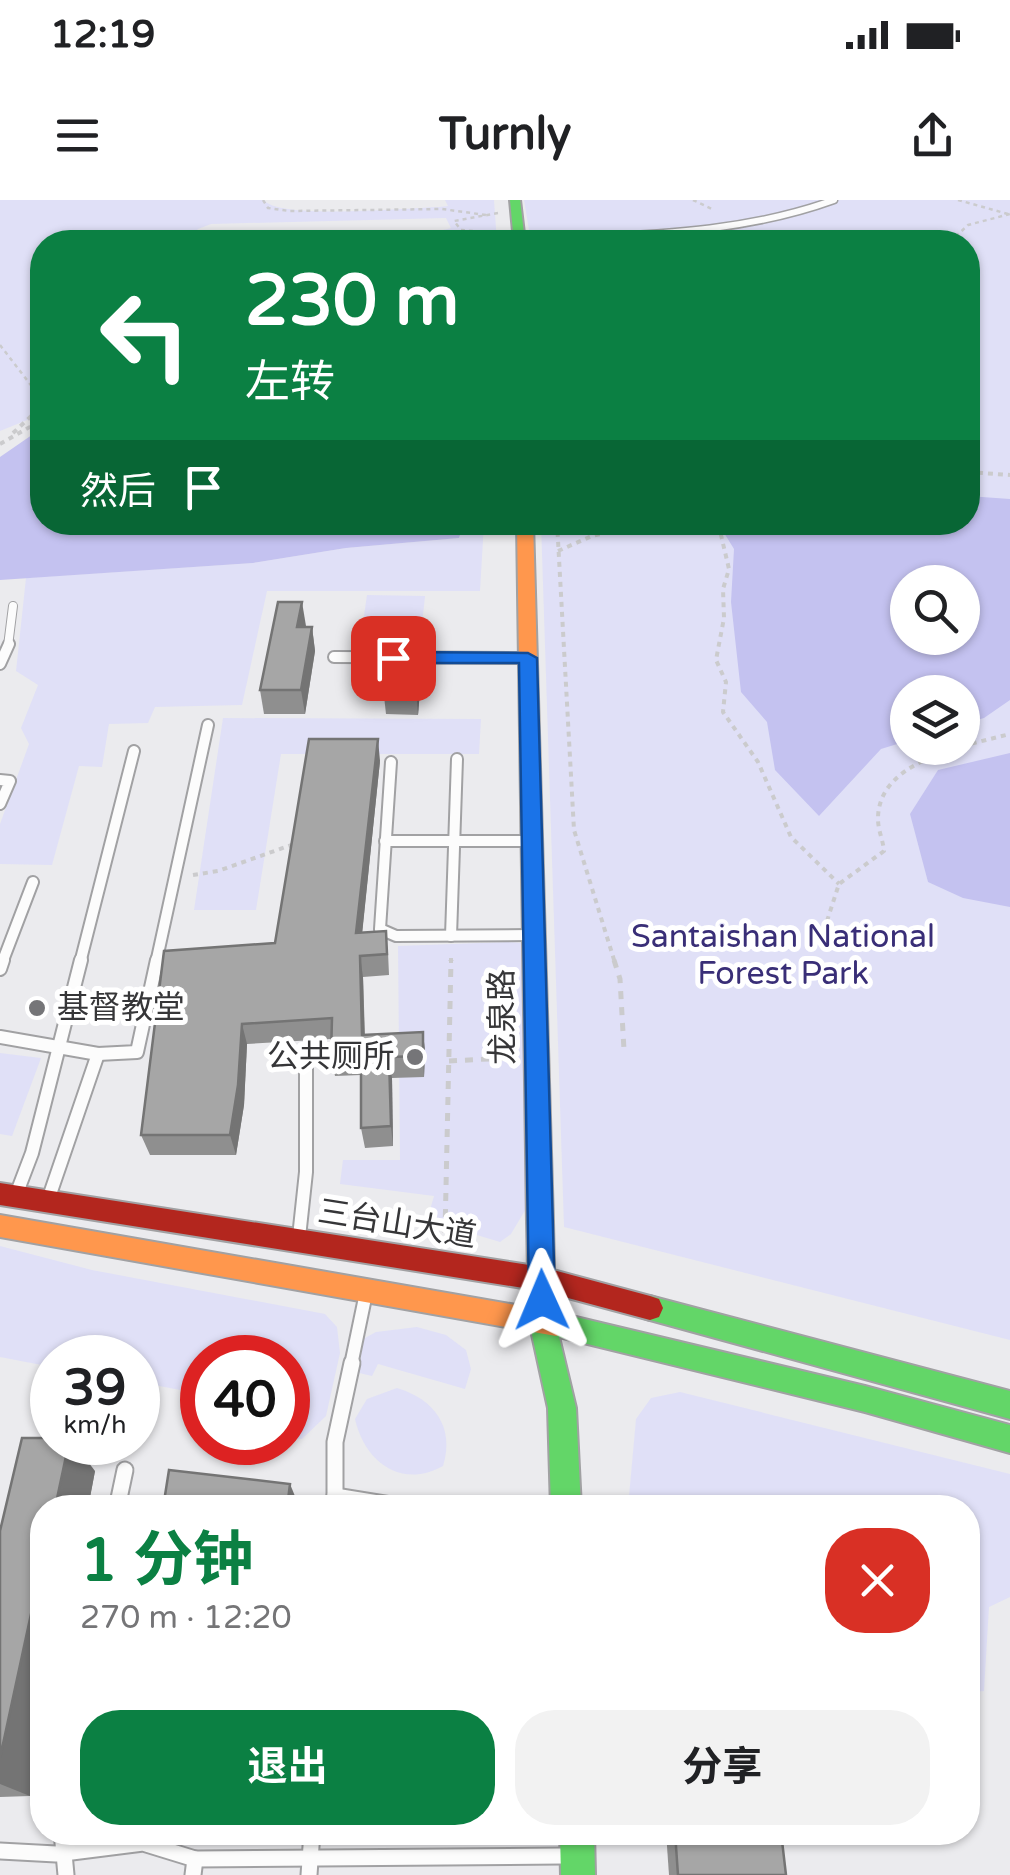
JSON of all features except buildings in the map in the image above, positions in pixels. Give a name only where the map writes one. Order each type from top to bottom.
[{"type":"main road","name":"龙泉路","points":[[525,535],[542,1321],[562,1408],[565,1495]]},
{"type":"main road","name":"三台山大道","points":[[8,1195],[542,1279],[1010,1405]]},
{"type":"main road","points":[[2,1227],[542,1321],[865,1399],[1010,1439]]},
{"type":"lane","points":[[706,230],[736,226],[834,200]]},
{"type":"lane","points":[[518,226],[596,230]]},
{"type":"lane","points":[[0,664],[8,649],[13,606]]},
{"type":"lane","points":[[334,658],[528,658]]},
{"type":"lane","points":[[0,1037],[98,1054],[137,1052],[208,725]]},
{"type":"lane","points":[[2,1227],[8,1195],[32,1153],[134,751]]},
{"type":"lane","points":[[451,936],[457,759]]},
{"type":"lane","points":[[391,762],[380,929],[396,936],[534,935]]},
{"type":"lane","points":[[0,780],[10,781],[0,804]]},
{"type":"lane","points":[[385,841],[532,841]]},
{"type":"lane","points":[[0,969],[33,882]]},
{"type":"lane","points":[[298,1241],[306,1172],[306,1053]]},
{"type":"lane","points":[[37,1233],[98,1054]]},
{"type":"lane","points":[[335,1495],[335,1442],[366,1290]]},
{"type":"lane","points":[[120,1495],[125,1470]]},
{"type":"lane","points":[[64,1845],[66,1875]]},
{"type":"lane","points":[[0,1851],[66,1853],[101,1845]]},
{"type":"lane","points":[[167,1845],[194,1867],[578,1855]]},
{"type":"path","points":[[263,200],[268,208],[289,211],[442,209],[486,214],[518,226]]},
{"type":"path","points":[[958,200],[1010,214]]},
{"type":"path","points":[[461,230],[454,221],[486,214]]},
{"type":"path","points":[[960,230],[1010,214]]},
{"type":"path","points":[[485,230],[518,226]]},
{"type":"path","points":[[0,345],[30,384]]},
{"type":"path","points":[[0,444],[30,418]]},
{"type":"path","points":[[11,436],[30,426]]},
{"type":"path","points":[[980,473],[1010,475]]},
{"type":"path","points":[[557,535],[574,830],[620,979],[624,1050]]},
{"type":"path","points":[[558,551],[585,535]]},
{"type":"path","points":[[721,535],[730,570],[723,589],[724,618],[716,660],[726,682],[724,712],[758,762],[791,837],[839,884]]},
{"type":"path","points":[[980,742],[1010,734]]},
{"type":"path","points":[[827,921],[839,884],[884,852],[877,815],[882,794],[917,765]]},
{"type":"path","points":[[175,876],[218,870],[303,842]]},
{"type":"path","points":[[444,1264],[451,936]]},
{"type":"path","points":[[448,1062],[502,1057],[537,1060]]},
{"type":"green space","points":[[0,200],[264,200],[293,210],[345,211],[448,206],[445,200],[494,200],[496,230],[443,230],[451,228],[446,218],[211,224],[197,230],[30,230],[30,419],[0,431]]},
{"type":"green space","name":"Santaishan National Forest Park","points":[[524,200],[1010,200],[1010,1340],[564,1227],[541,535],[980,535],[980,230],[529,230]]},
{"type":"green space","points":[[483,535],[480,591],[267,591],[242,705],[155,707],[148,723],[109,724],[102,767],[79,766],[52,865],[0,864],[0,824],[29,744],[21,728],[38,685],[16,671],[26,578],[253,563],[346,548]]},
{"type":"green space","points":[[367,595],[425,596],[422,624],[363,623]]},
{"type":"green space","points":[[223,718],[481,719],[479,754],[281,754],[256,910],[194,910]]},
{"type":"green space","points":[[523,943],[530,1202],[511,1234],[500,1242],[427,1220],[434,1196],[340,1184],[343,1160],[400,1160],[398,946]]},
{"type":"green space","points":[[0,1053],[41,1058],[12,1136],[0,1134]]},
{"type":"green space","points":[[0,1246],[92,1270],[325,1314],[337,1327],[340,1353],[326,1416],[310,1431],[310,1335],[180,1335],[180,1390],[160,1386],[160,1335],[30,1335],[30,1363],[0,1357]]},
{"type":"green space","points":[[417,1327],[446,1335],[466,1350],[471,1369],[465,1389],[378,1364],[372,1376],[355,1372],[363,1339],[376,1332]]},
{"type":"green space","points":[[397,1388],[421,1399],[438,1417],[446,1439],[443,1466],[413,1475],[400,1473],[387,1468],[367,1448],[355,1419],[367,1399]]},
{"type":"green space","points":[[680,1392],[1010,1474],[1010,1597],[989,1607],[984,1691],[980,1692],[980,1495],[629,1495],[636,1419],[651,1398]]},
{"type":"water","points":[[30,436],[30,535],[460,535],[253,563],[0,580],[0,457]]},
{"type":"water","points":[[980,497],[1010,499],[1010,700],[980,719],[980,675],[890,675],[890,746],[881,749],[819,816],[775,770],[767,722],[741,692],[731,602],[734,549],[725,535],[980,535]]},
{"type":"water","points":[[1010,753],[1010,907],[963,898],[928,882],[910,814],[938,770],[980,765],[980,760]]},
{"type":"traffic: fast","points":[[515,200],[519,230]]},
{"type":"traffic: fast","points":[[540,1222],[542,1321],[562,1408],[565,1495]]},
{"type":"traffic: fast","points":[[650,1308],[1010,1405]]},
{"type":"traffic: fast","points":[[556,1324],[865,1399],[1010,1439]]},
{"type":"traffic: fast","points":[[577,1845],[578,1875]]},
{"type":"traffic: slow","points":[[525,535],[540,1222]]},
{"type":"traffic: slow","points":[[0,1226],[556,1324]]},
{"type":"traffic: jam","points":[[0,1194],[542,1279],[650,1308]]},
{"type":"place","name":"基督教堂","points":[[37,1008]]},
{"type":"place","name":"公共厕所","points":[[415,1057]]},
{"type":"route","points":[[393,658],[528,658],[542,1300]]}]
